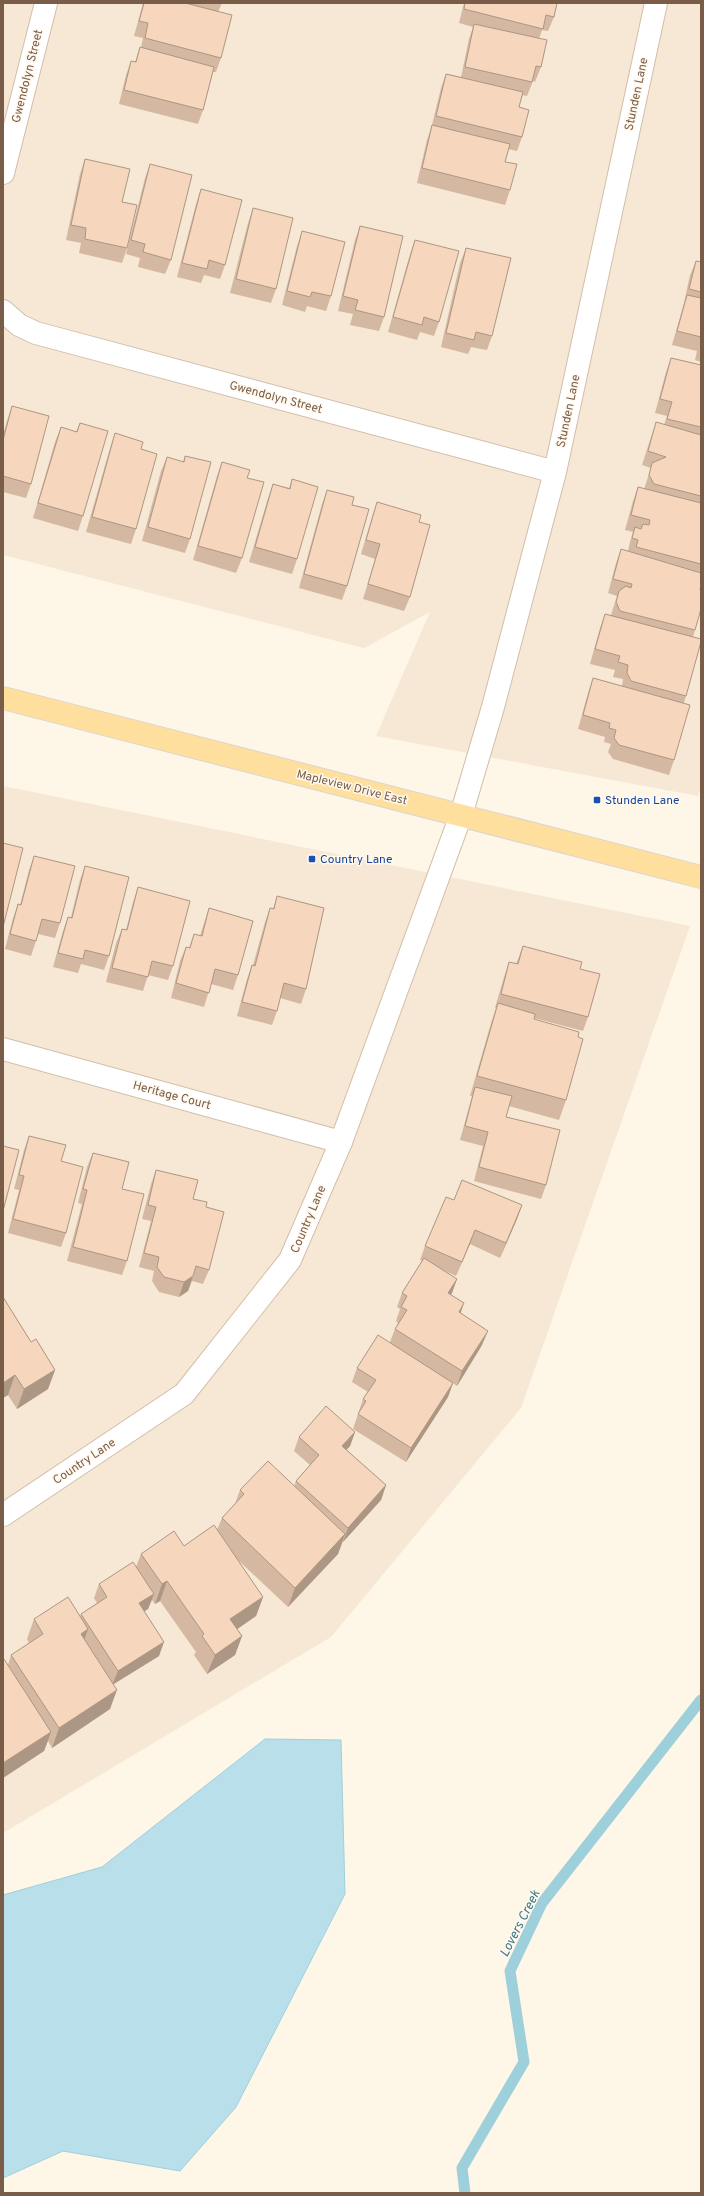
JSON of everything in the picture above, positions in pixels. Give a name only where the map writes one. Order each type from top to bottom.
[{"type":"main road","name":"Mapleview Drive East","points":[[3,698],[701,877]]},
{"type":"street","name":"Gwendolyn Street","points":[[3,173],[46,3]]},
{"type":"street","name":"Stunden Lane","points":[[461,815],[493,707],[555,472],[656,3]]},
{"type":"street","name":"Gwendolyn Street","points":[[3,311],[19,325],[36,334],[555,472]]},
{"type":"street","name":"Country Lane","points":[[3,1515],[184,1394],[290,1260],[341,1142],[461,815]]},
{"type":"street","name":"Heritage Court","points":[[3,1049],[341,1142]]},
{"type":"shaded area","points":[[3,3],[701,3],[701,786],[698,796],[376,736],[430,612],[364,648],[3,555]]},
{"type":"shaded area","points":[[3,786],[690,926],[521,1408],[331,1637],[3,1833]]},
{"type":"water","points":[[265,1739],[341,1740],[345,1894],[236,2107],[180,2171],[63,2151],[3,2178],[3,1895],[102,1867]]},
{"type":"building","points":[[144,3],[185,3],[232,15],[221,58],[145,38],[148,23],[139,21]]},
{"type":"building","points":[[465,3],[557,3],[554,17],[546,15],[543,29],[464,9]]},
{"type":"building","points":[[474,24],[547,40],[541,67],[536,66],[532,82],[465,67]]},
{"type":"building","points":[[140,47],[214,67],[203,110],[124,90],[131,61],[136,62]]},
{"type":"building","points":[[446,74],[523,92],[519,107],[529,110],[522,137],[436,116]]},
{"type":"building","points":[[432,125],[510,144],[505,162],[517,164],[510,190],[422,168]]},
{"type":"building","points":[[85,159],[130,169],[122,202],[137,205],[127,248],[85,239],[86,228],[71,225]]},
{"type":"building","points":[[150,164],[192,175],[171,260],[143,252],[145,244],[131,240]]},
{"type":"building","points":[[201,189],[242,200],[225,265],[209,260],[207,269],[182,263]]},
{"type":"building","points":[[253,208],[293,218],[276,289],[236,279]]},
{"type":"building","points":[[360,226],[403,236],[384,317],[355,310],[358,300],[343,296]]},
{"type":"building","points":[[302,231],[345,242],[331,296],[312,292],[310,297],[287,291]]},
{"type":"building","points":[[415,240],[459,251],[439,322],[424,317],[422,325],[393,317]]},
{"type":"building","points":[[466,248],[511,258],[492,336],[476,332],[474,340],[446,333]]},
{"type":"building","points":[[696,261],[701,262],[701,292],[689,289]]},
{"type":"building","points":[[687,295],[701,298],[701,337],[677,331]]},
{"type":"building","points":[[671,358],[701,365],[701,427],[667,419],[672,402],[660,399]]},
{"type":"building","points":[[12,406],[49,416],[31,484],[3,476],[3,440]]},
{"type":"building","points":[[656,422],[701,435],[701,496],[654,484],[649,475],[652,463],[666,457],[648,451]]},
{"type":"building","points":[[80,423],[108,431],[83,516],[38,503],[61,427],[77,432]]},
{"type":"building","points":[[115,433],[143,442],[141,449],[157,454],[136,529],[92,517]]},
{"type":"building","points":[[185,456],[211,462],[190,539],[148,527],[167,457],[184,462]]},
{"type":"building","points":[[222,462],[250,470],[247,478],[264,482],[242,558],[198,546]]},
{"type":"building","points":[[292,479],[318,487],[297,559],[255,547],[273,484],[290,489]]},
{"type":"building","points":[[638,487],[701,503],[701,564],[636,547],[638,540],[632,538],[635,527],[641,529],[643,524],[649,525],[650,520],[631,515]]},
{"type":"building","points":[[327,490],[354,497],[352,505],[369,509],[347,586],[304,574]]},
{"type":"building","points":[[377,502],[421,515],[419,522],[430,525],[410,597],[368,584],[380,544],[366,540]]},
{"type":"building","points":[[621,549],[701,573],[701,609],[695,630],[620,611],[616,602],[619,591],[626,586],[631,588],[632,584],[613,579]]},
{"type":"building","points":[[605,614],[701,639],[686,696],[631,681],[627,673],[628,665],[618,662],[620,656],[595,649]]},
{"type":"building","points":[[593,678],[690,705],[674,760],[619,745],[614,738],[616,730],[609,728],[610,723],[583,715]]},
{"type":"building","points":[[3,843],[23,848],[3,927]]},
{"type":"building","points":[[34,856],[75,866],[60,923],[42,919],[36,941],[10,934],[18,904],[21,905]]},
{"type":"building","points":[[85,866],[129,877],[109,956],[85,950],[83,959],[58,953],[68,917],[72,918]]},
{"type":"building","points":[[138,887],[190,901],[173,966],[152,961],[148,977],[112,968],[122,929],[127,930]]},
{"type":"building","points":[[277,896],[324,908],[306,989],[284,983],[277,1011],[242,1002],[252,965],[255,966],[270,908],[274,909]]},
{"type":"building","points":[[209,908],[253,921],[238,975],[215,969],[209,993],[176,983],[186,947],[190,948],[194,934],[202,936]]},
{"type":"building","points":[[523,946],[582,962],[580,969],[600,974],[588,1017],[501,994],[509,962],[518,964]]},
{"type":"building","points":[[498,1003],[535,1014],[534,1019],[579,1032],[578,1037],[583,1039],[566,1100],[477,1076]]},
{"type":"building","points":[[475,1087],[512,1096],[506,1117],[560,1130],[546,1185],[479,1167],[488,1132],[465,1126]]},
{"type":"building","points":[[29,1136],[66,1145],[61,1161],[83,1167],[66,1233],[13,1219],[24,1176],[19,1175]]},
{"type":"building","points":[[3,1146],[19,1150],[3,1211]]},
{"type":"building","points":[[93,1153],[129,1162],[122,1189],[144,1194],[127,1261],[73,1247],[87,1190],[83,1189]]},
{"type":"building","points":[[156,1170],[198,1180],[193,1199],[207,1202],[206,1207],[224,1212],[209,1270],[196,1266],[193,1276],[184,1282],[164,1277],[157,1267],[159,1257],[144,1253],[156,1207],[148,1205]]},
{"type":"building","points":[[462,1180],[522,1205],[506,1243],[475,1230],[462,1262],[425,1246],[446,1197],[454,1200]]},
{"type":"building","points":[[424,1258],[457,1279],[448,1293],[464,1303],[459,1312],[488,1331],[462,1371],[395,1329],[407,1310],[401,1307],[407,1296],[402,1293]]},
{"type":"building","points":[[3,1297],[31,1342],[36,1339],[55,1370],[24,1389],[15,1375],[3,1383]]},
{"type":"building","points":[[378,1335],[453,1383],[411,1448],[358,1414],[366,1401],[363,1399],[376,1380],[357,1368]]},
{"type":"building","points":[[326,1406],[355,1432],[342,1446],[386,1485],[348,1528],[296,1481],[319,1455],[299,1437]]},
{"type":"building","points":[[268,1461],[345,1534],[295,1588],[222,1518],[244,1494],[240,1490]]},
{"type":"building","points":[[214,1525],[263,1597],[230,1619],[242,1636],[215,1655],[202,1636],[204,1634],[167,1581],[162,1584],[141,1554],[174,1531],[184,1546]]},
{"type":"building","points":[[133,1562],[154,1594],[139,1603],[164,1642],[118,1671],[81,1614],[107,1597],[99,1584]]},
{"type":"building","points":[[68,1597],[88,1629],[81,1634],[117,1690],[59,1728],[11,1655],[43,1634],[34,1619]]},
{"type":"building","points":[[4,1659],[51,1732],[3,1763],[3,1660]]},
{"type":"waterway","name":"Lovers Creek","points":[[465,2193],[462,2168],[524,2062],[510,1971],[542,1903],[701,1700]]},
{"type":"place","name":"Stunden Lane","points":[[597,800]]},
{"type":"place","name":"Country Lane","points":[[312,859]]}]
